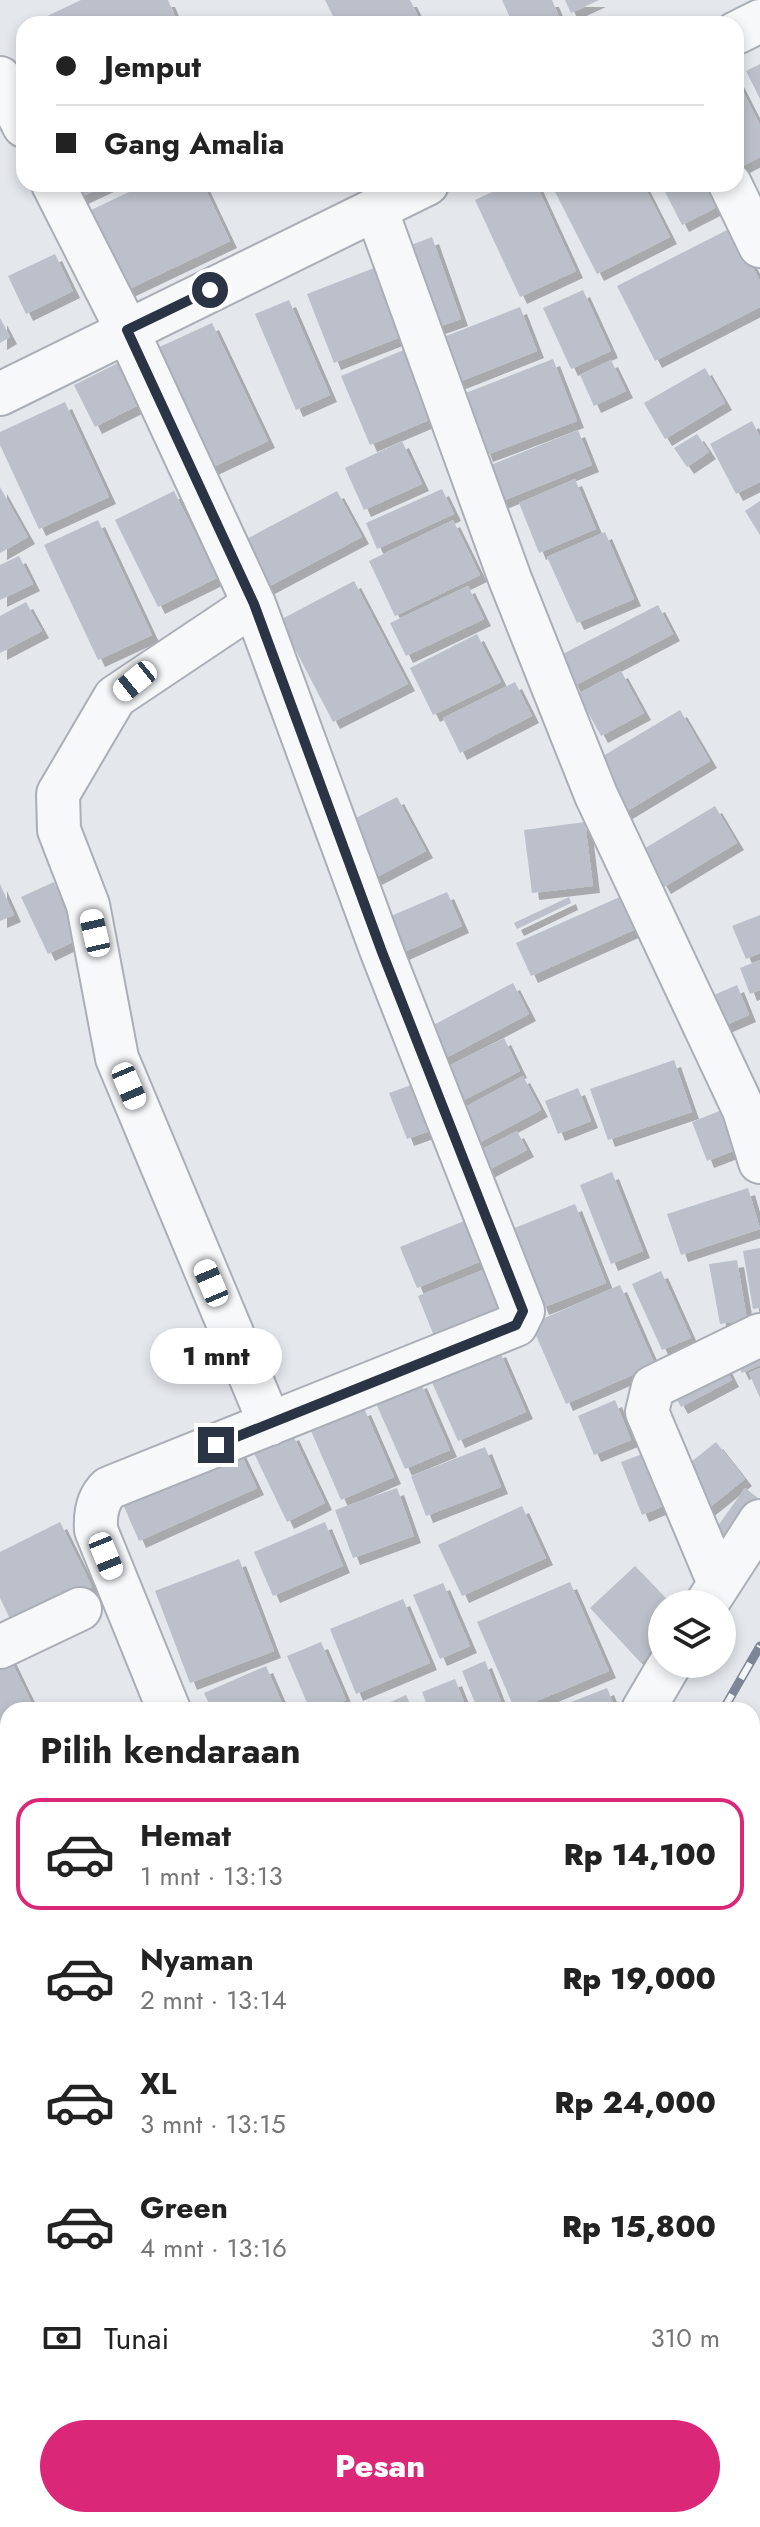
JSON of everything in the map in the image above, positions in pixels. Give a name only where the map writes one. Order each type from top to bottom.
[{"type":"street","points":[[0,78],[16,110]]},
{"type":"street","points":[[57,192],[127,330],[254,604],[382,952],[523,1311],[516,1325],[109,1488],[98,1506],[96,1530],[166,1702]]},
{"type":"street","points":[[0,394],[411,192]]},
{"type":"street","points":[[734,192],[760,246]]},
{"type":"street","points":[[376,209],[510,579],[578,752],[744,1110],[760,1162]]},
{"type":"street","points":[[254,604],[115,697],[58,794],[59,830],[88,905],[117,1058],[270,1424]]},
{"type":"street","points":[[711,1590],[647,1412],[648,1399],[653,1387],[760,1335]]},
{"type":"street","points":[[715,1590],[760,1521]]},
{"type":"street","points":[[0,1647],[80,1609]]},
{"type":"street","points":[[648,1702],[662,1678]]},
{"type":"building","points":[[81,0],[168,0],[175,16],[47,16]]},
{"type":"building","points":[[325,0],[410,0],[418,16],[333,16]]},
{"type":"building","points":[[502,0],[552,0],[559,16],[509,16]]},
{"type":"building","points":[[565,0],[599,0],[571,13]]},
{"type":"building","points":[[760,64],[760,99],[746,71]]},
{"type":"building","points":[[744,94],[760,125],[760,157],[744,165]]},
{"type":"building","points":[[76,192],[92,192],[79,198]]},
{"type":"building","points":[[129,192],[207,192],[230,241],[127,290],[89,211]]},
{"type":"building","points":[[492,192],[540,192],[576,271],[520,297],[475,200]]},
{"type":"building","points":[[555,192],[647,192],[670,237],[597,274]]},
{"type":"building","points":[[665,192],[712,192],[719,206],[682,225]]},
{"type":"building","points":[[733,227],[760,281],[760,307],[655,361],[617,286]]},
{"type":"building","points":[[432,237],[461,319],[427,331],[398,250]]},
{"type":"building","points":[[55,254],[73,291],[26,314],[8,276]]},
{"type":"building","points":[[379,266],[406,335],[334,363],[307,294]]},
{"type":"building","points":[[583,290],[611,351],[571,369],[543,308]]},
{"type":"building","points":[[289,300],[330,395],[296,410],[255,314]]},
{"type":"building","points":[[520,307],[537,351],[454,384],[436,340]]},
{"type":"building","points":[[0,318],[10,337],[0,343]]},
{"type":"building","points":[[212,323],[268,441],[211,468],[155,349]]},
{"type":"building","points":[[406,349],[434,418],[370,445],[341,376]]},
{"type":"building","points":[[553,359],[577,421],[486,455],[463,394]]},
{"type":"building","points":[[611,360],[626,391],[594,406],[580,375]]},
{"type":"building","points":[[120,362],[141,404],[95,427],[74,385]]},
{"type":"building","points":[[705,368],[725,403],[665,439],[644,403]]},
{"type":"building","points":[[65,402],[109,497],[39,529],[0,445],[0,432]]},
{"type":"building","points":[[752,421],[760,437],[760,482],[736,494],[710,444]]},
{"type":"building","points":[[578,430],[592,465],[495,504],[481,469]]},
{"type":"building","points":[[697,434],[709,452],[687,467],[674,448]]},
{"type":"building","points":[[402,441],[422,484],[364,510],[345,468]]},
{"type":"building","points":[[575,479],[596,529],[539,553],[519,503]]},
{"type":"building","points":[[0,487],[28,537],[0,553]]},
{"type":"building","points":[[442,489],[454,514],[377,549],[366,523]]},
{"type":"building","points":[[174,491],[217,578],[158,607],[115,520]]},
{"type":"building","points":[[337,491],[362,537],[264,589],[239,543]]},
{"type":"building","points":[[760,501],[760,535],[745,511]]},
{"type":"building","points":[[98,520],[152,635],[98,660],[44,545]]},
{"type":"building","points":[[453,520],[480,575],[395,616],[369,561]]},
{"type":"building","points":[[605,532],[634,599],[577,623],[547,557]]},
{"type":"building","points":[[19,556],[33,584],[0,600],[0,565]]},
{"type":"building","points":[[354,581],[408,684],[333,722],[280,620]]},
{"type":"building","points":[[468,586],[484,619],[406,656],[390,623]]},
{"type":"building","points":[[26,602],[42,631],[0,653],[0,616]]},
{"type":"building","points":[[658,605],[673,634],[574,686],[559,656]]},
{"type":"building","points":[[477,634],[501,682],[433,715],[410,668]]},
{"type":"building","points":[[621,671],[644,713],[601,736],[578,694]]},
{"type":"building","points":[[515,682],[532,716],[460,753],[443,718]]},
{"type":"building","points":[[680,710],[710,761],[624,813],[593,762]]},
{"type":"building","points":[[397,797],[426,851],[375,878],[346,823]]},
{"type":"building","points":[[715,806],[737,843],[664,887],[642,850]]},
{"type":"building","points":[[585,822],[593,886],[532,893],[524,830]]},
{"type":"building","points":[[54,882],[81,938],[48,954],[21,897]]},
{"type":"building","points":[[0,884],[14,915],[0,921]]},
{"type":"building","points":[[447,892],[462,926],[400,954],[384,919]]},
{"type":"building","points":[[622,896],[636,929],[531,976],[516,943]]},
{"type":"building","points":[[569,897],[571,903],[517,929],[514,923]]},
{"type":"building","points":[[760,915],[760,953],[746,959],[732,926]]},
{"type":"building","points":[[760,960],[760,990],[750,994],[740,968]]},
{"type":"building","points":[[513,983],[529,1014],[440,1061],[424,1030]]},
{"type":"building","points":[[737,985],[749,1015],[719,1028],[707,998]]},
{"type":"building","points":[[504,1038],[520,1071],[460,1102],[443,1069]]},
{"type":"building","points":[[674,1060],[692,1112],[608,1140],[590,1089]]},
{"type":"building","points":[[523,1076],[541,1110],[473,1146],[456,1112]]},
{"type":"building","points":[[414,1084],[432,1130],[407,1139],[389,1093]]},
{"type":"building","points":[[578,1088],[591,1121],[558,1134],[545,1101]]},
{"type":"building","points":[[727,1108],[741,1148],[707,1161],[692,1122]]},
{"type":"building","points":[[517,1131],[527,1150],[479,1175],[469,1156]]},
{"type":"building","points":[[612,1172],[643,1251],[611,1264],[580,1185]]},
{"type":"building","points":[[748,1188],[760,1229],[681,1255],[667,1214]]},
{"type":"building","points":[[575,1204],[606,1283],[542,1308],[512,1229]]},
{"type":"building","points":[[469,1219],[486,1259],[417,1288],[400,1247]]},
{"type":"building","points":[[760,1248],[760,1308],[753,1309],[743,1251]]},
{"type":"building","points":[[737,1260],[747,1320],[720,1324],[709,1264]]},
{"type":"building","points":[[493,1266],[509,1306],[434,1336],[418,1296]]},
{"type":"building","points":[[661,1271],[691,1338],[662,1350],[632,1284]]},
{"type":"building","points":[[620,1285],[655,1365],[566,1404],[531,1324]]},
{"type":"building","points":[[760,1342],[760,1365],[742,1373],[733,1354]]},
{"type":"building","points":[[499,1350],[526,1412],[458,1441],[431,1380]]},
{"type":"building","points":[[723,1362],[732,1380],[681,1407],[671,1389]]},
{"type":"building","points":[[760,1368],[760,1398],[749,1373]]},
{"type":"building","points":[[420,1381],[450,1450],[405,1469],[375,1401]]},
{"type":"building","points":[[615,1400],[631,1440],[594,1455],[578,1416]]},
{"type":"building","points":[[364,1408],[394,1477],[341,1500],[311,1431]]},
{"type":"building","points":[[292,1433],[325,1503],[287,1522],[253,1451]]},
{"type":"building","points":[[716,1442],[745,1479],[705,1511],[676,1474]]},
{"type":"building","points":[[485,1447],[501,1487],[426,1516],[411,1476]]},
{"type":"building","points":[[239,1450],[257,1488],[139,1541],[122,1502]]},
{"type":"building","points":[[645,1453],[666,1505],[642,1515],[621,1462]]},
{"type":"building","points":[[397,1488],[414,1536],[353,1558],[335,1510]]},
{"type":"building","points":[[745,1488],[758,1498],[728,1539],[715,1530]]},
{"type":"building","points":[[522,1506],[546,1558],[462,1596],[438,1545]]},
{"type":"building","points":[[60,1522],[92,1587],[13,1625],[0,1598],[0,1552]]},
{"type":"building","points":[[325,1522],[343,1566],[273,1596],[254,1552]]},
{"type":"building","points":[[239,1559],[274,1651],[190,1683],[155,1591]]},
{"type":"building","points":[[635,1566],[658,1590],[648,1590],[648,1657],[641,1663],[590,1608]]},
{"type":"building","points":[[570,1582],[609,1671],[534,1702],[512,1702],[477,1622]]},
{"type":"building","points":[[443,1583],[470,1646],[440,1659],[413,1595]]},
{"type":"building","points":[[403,1599],[430,1663],[356,1694],[330,1629]]},
{"type":"building","points":[[321,1642],[346,1700],[307,1702],[287,1656]]},
{"type":"building","points":[[5,1648],[31,1702],[0,1702],[0,1650]]},
{"type":"building","points":[[485,1661],[501,1702],[475,1702],[462,1671]]},
{"type":"building","points":[[266,1666],[282,1702],[208,1702],[204,1693]]},
{"type":"building","points":[[455,1679],[464,1702],[426,1702],[422,1692]]},
{"type":"building","points":[[607,1688],[613,1702],[571,1702]]},
{"type":"building","points":[[406,1695],[409,1702],[391,1702]]},
{"type":"railway","points":[[728,1702],[760,1646]]},
{"type":"route","points":[[210,290],[127,330],[254,604],[382,952],[523,1311],[516,1325],[216,1445]]}]
